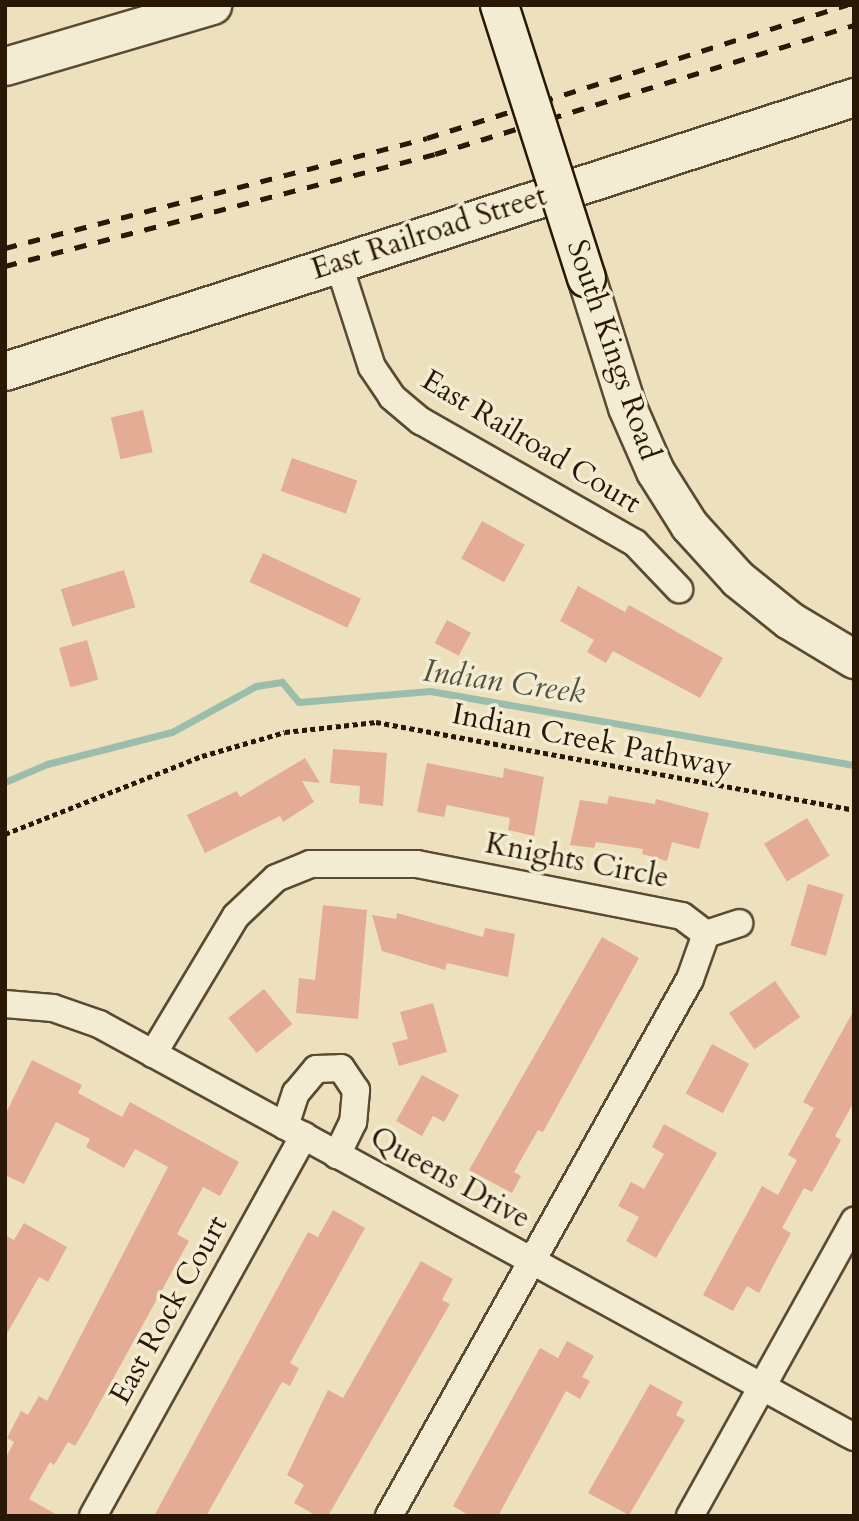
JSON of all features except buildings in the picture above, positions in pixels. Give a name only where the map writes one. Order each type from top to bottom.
[{"type":"street","points":[[5,66],[212,5]]},
{"type":"street","name":"South Kings Road","points":[[499,5],[627,407],[655,471],[689,525],[738,579],[789,620],[854,659]]},
{"type":"street","name":"East Railroad Street","points":[[5,371],[854,97]]},
{"type":"street","name":"East Railroad Court","points":[[338,262],[372,367],[392,397],[421,421],[635,543],[679,589]]},
{"type":"street","name":"Knights Circle","points":[[153,1054],[236,916],[276,878],[310,864],[417,864],[682,916],[706,934]]},
{"type":"street","points":[[389,1516],[690,979],[706,934],[739,923]]},
{"type":"street","name":"Queens Drive","points":[[5,1004],[53,1007],[99,1024],[854,1437]]},
{"type":"street","points":[[294,1131],[296,1093],[316,1069],[341,1068],[356,1090],[353,1122],[337,1155]]},
{"type":"street","name":"East Rock Court","points":[[93,1516],[294,1131]]},
{"type":"street","points":[[690,1516],[854,1220]]},
{"type":"path","name":"Indian Creek Pathway","points":[[5,834],[202,755],[285,732],[376,722],[854,810]]},
{"type":"waterway","name":"Indian Creek","points":[[5,782],[47,764],[172,732],[256,686],[282,682],[299,702],[430,691],[854,765]]},
{"type":"railway","points":[[5,248],[427,138],[847,5]]},
{"type":"railway","points":[[5,266],[435,154],[854,25]]}]
